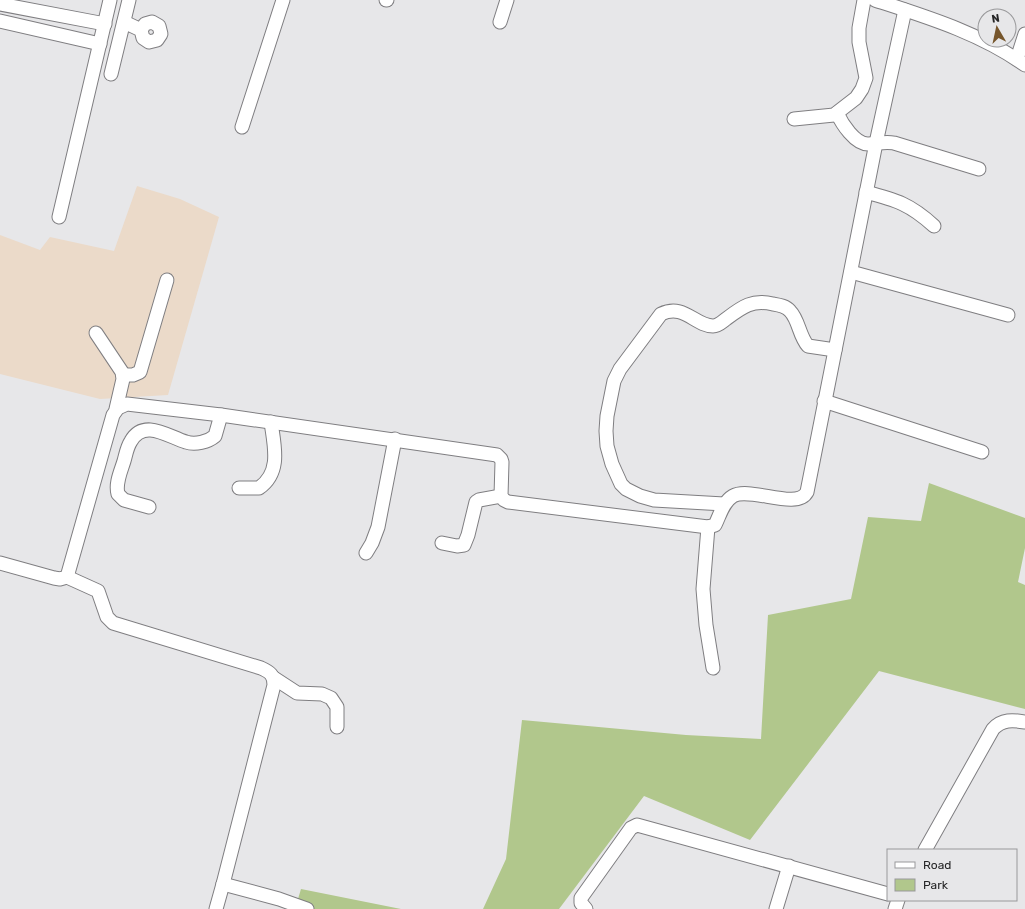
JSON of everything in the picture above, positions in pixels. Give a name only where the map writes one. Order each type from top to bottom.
[{"type":"street","points":[[59,216],[110,0]]},
{"type":"street","points":[[111,74],[129,0]]},
{"type":"street","points":[[242,127],[283,0]]},
{"type":"street","points":[[500,22],[507,0]]},
{"type":"street","points":[[794,119],[830,116],[837,113],[856,98],[862,89],[866,78],[865,66],[859,42],[859,28],[864,0]]},
{"type":"street","points":[[875,0],[977,37],[1021,62],[1025,34]]},
{"type":"street","points":[[0,4],[105,24]]},
{"type":"street","points":[[116,410],[121,406],[132,404],[395,439],[496,455],[502,462],[500,496],[508,502],[708,528],[715,525],[724,504],[733,496],[741,494],[796,500],[804,497],[807,492],[876,142],[905,10]]},
{"type":"street","points":[[0,21],[100,44]]},
{"type":"street","points":[[124,22],[141,30]]},
{"type":"street","points":[[837,113],[847,131],[860,142],[866,144],[876,142],[894,143],[979,169]]},
{"type":"street","points":[[866,192],[902,202],[934,226]]},
{"type":"street","points":[[851,272],[1008,315]]},
{"type":"street","points":[[123,375],[133,375],[140,372],[167,280]]},
{"type":"street","points":[[724,504],[654,500],[632,493],[621,484],[616,477],[607,446],[606,431],[612,389],[620,369],[661,314],[669,311],[675,311],[686,314],[713,326],[719,324],[742,307],[760,302],[778,305],[790,311],[794,315],[802,337],[808,346],[835,350]]},
{"type":"street","points":[[67,577],[113,415],[116,410],[123,375],[96,333]]},
{"type":"street","points":[[824,401],[982,452]]},
{"type":"street","points":[[149,508],[124,500],[118,494],[117,483],[131,440],[138,433],[147,430],[162,432],[186,442],[194,443],[209,440],[215,436],[221,415]]},
{"type":"street","points":[[239,488],[259,488],[274,469],[275,457],[271,422]]},
{"type":"street","points":[[366,553],[378,528],[395,439]]},
{"type":"street","points":[[442,542],[457,546],[464,545],[476,502],[479,500],[500,496]]},
{"type":"street","points":[[708,528],[703,589],[706,625],[713,668]]},
{"type":"street","points":[[0,563],[54,578],[60,579],[67,577],[98,592],[107,617],[113,623],[261,668],[269,672],[274,678],[297,693],[322,694],[331,698],[337,707],[337,727]]},
{"type":"street","points":[[216,909],[274,685],[274,678]]},
{"type":"street","points":[[926,849],[993,729],[1005,721],[1011,720],[1025,722]]},
{"type":"street","points":[[586,909],[581,903],[580,898],[631,828],[637,825],[887,894]]},
{"type":"street","points":[[776,909],[789,866]]},
{"type":"street","points":[[223,884],[279,899],[307,909]]},
{"type":"shaded area","points":[[137,186],[180,199],[219,217],[168,395],[100,399],[0,374],[0,235],[40,250],[50,237],[114,251]]},
{"type":"green space","points":[[929,483],[1025,518],[1025,548],[1018,582],[1025,585],[1025,709],[879,671],[750,840],[644,796],[559,909],[483,909],[506,859],[522,720],[686,735],[761,739],[768,615],[851,599],[868,517],[921,521]]},
{"type":"green space","points":[[301,889],[401,909],[295,909]]}]
